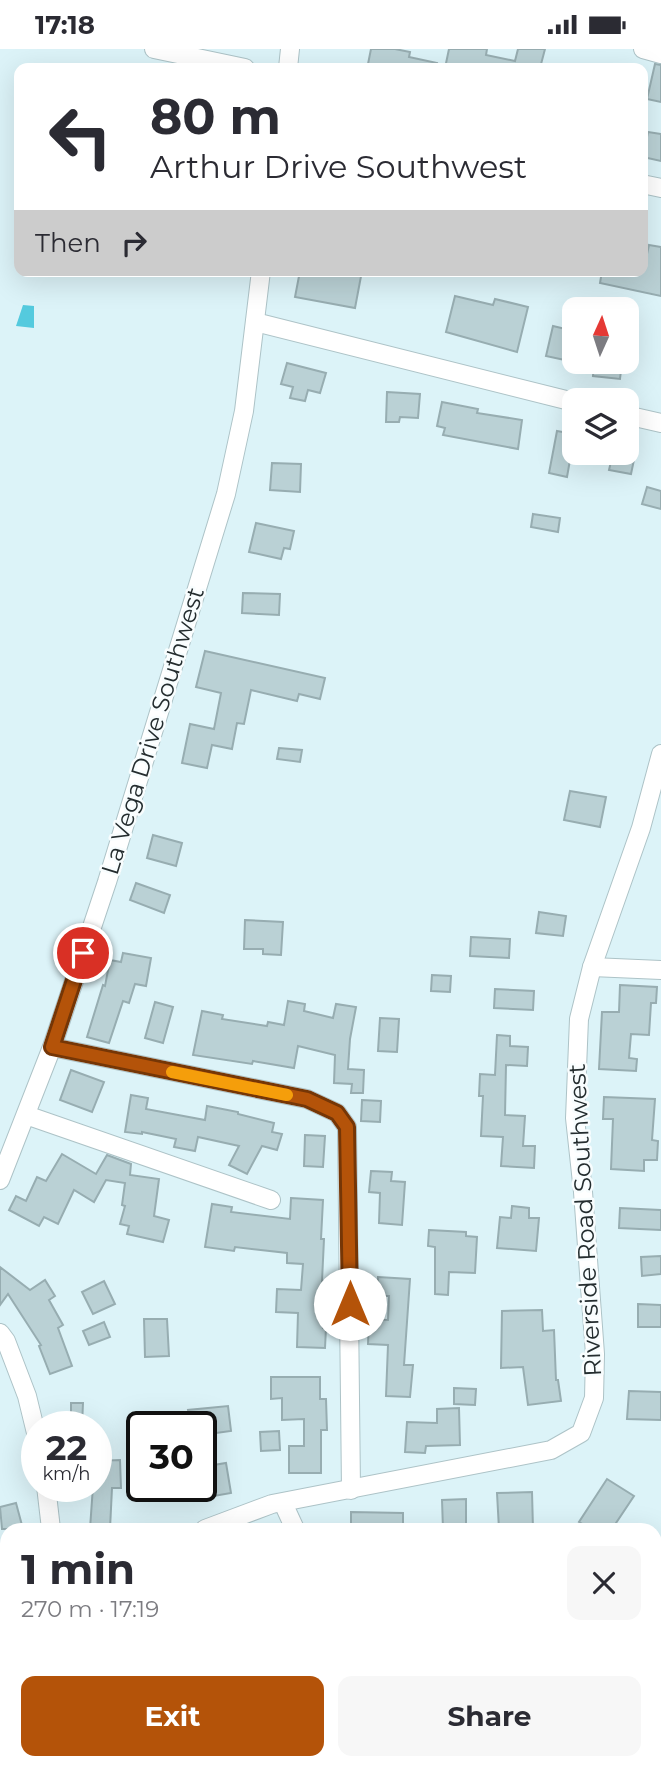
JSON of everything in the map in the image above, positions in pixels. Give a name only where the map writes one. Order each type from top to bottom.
[{"type":"street","points":[[154,49],[221,63]]},
{"type":"street","points":[[643,49],[661,54]]},
{"type":"street","name":"La Vega Drive Southwest","points":[[0,1179],[52,1047],[107,882],[226,494],[244,411],[260,277]]},
{"type":"street","points":[[255,322],[562,399]]},
{"type":"street","points":[[639,418],[661,423]]},
{"type":"street","name":"Riverside Road Southwest","points":[[223,1523],[283,1503],[551,1450],[581,1433],[594,1398],[595,1354],[575,1118],[579,1019],[592,967],[641,828],[661,754]]},
{"type":"street","points":[[592,967],[661,970]]},
{"type":"street","points":[[52,1047],[307,1099],[337,1113],[347,1127],[351,1490]]},
{"type":"street","points":[[26,1115],[271,1200]]},
{"type":"street","points":[[0,1333],[6,1341],[31,1411]]},
{"type":"street","points":[[48,1502],[50,1523]]},
{"type":"street","points":[[283,1503],[292,1523]]},
{"type":"water","points":[[23,305],[34,306],[34,328],[16,326]]},
{"type":"building","points":[[371,49],[395,49],[410,52],[409,57],[437,63],[368,63]]},
{"type":"building","points":[[449,49],[487,49],[486,55],[515,61],[518,49],[545,49],[541,63],[446,63]]},
{"type":"building","points":[[655,64],[661,65],[661,102],[648,99]]},
{"type":"building","points":[[648,132],[661,134],[661,161],[648,158]]},
{"type":"building","points":[[649,245],[661,247],[661,296],[600,283],[601,277],[648,277]]},
{"type":"building","points":[[299,277],[361,277],[355,308],[295,297]]},
{"type":"building","points":[[455,296],[493,305],[495,299],[528,307],[517,352],[446,332]]},
{"type":"building","points":[[553,326],[562,328],[562,359],[546,356]]},
{"type":"building","points":[[287,363],[326,373],[320,393],[308,390],[305,401],[290,398],[293,387],[281,384]]},
{"type":"building","points":[[593,375],[620,375],[620,379]]},
{"type":"building","points":[[387,392],[420,394],[418,418],[400,417],[399,422],[386,422]]},
{"type":"building","points":[[442,402],[478,409],[477,413],[522,420],[518,449],[443,435],[445,428],[437,426]]},
{"type":"building","points":[[557,431],[562,432],[562,465],[569,465],[567,477],[549,473]]},
{"type":"building","points":[[272,463],[301,464],[300,492],[270,490]]},
{"type":"building","points":[[610,465],[633,465],[631,474],[609,470]]},
{"type":"building","points":[[647,487],[661,491],[661,509],[642,504]]},
{"type":"building","points":[[533,514],[560,518],[558,532],[531,527]]},
{"type":"building","points":[[256,523],[294,531],[290,549],[284,548],[281,559],[249,552]]},
{"type":"building","points":[[243,593],[280,594],[279,615],[242,613]]},
{"type":"building","points":[[205,651],[325,678],[320,699],[299,694],[297,701],[251,690],[244,724],[237,723],[232,749],[212,745],[207,768],[182,763],[190,724],[214,729],[221,693],[196,687]]},
{"type":"building","points":[[279,748],[302,750],[300,762],[277,759]]},
{"type":"building","points":[[570,791],[606,797],[600,827],[564,820]]},
{"type":"building","points":[[153,835],[182,843],[176,866],[147,858]]},
{"type":"building","points":[[136,883],[170,895],[164,913],[130,900]]},
{"type":"building","points":[[539,912],[566,916],[563,936],[536,933]]},
{"type":"building","points":[[245,920],[283,922],[281,955],[263,954],[263,949],[244,949]]},
{"type":"building","points":[[471,937],[510,939],[509,958],[470,956]]},
{"type":"building","points":[[123,953],[151,958],[146,986],[135,984],[129,1003],[123,1001],[109,1043],[87,1037],[103,985],[105,986],[110,960],[121,962]]},
{"type":"building","points":[[432,975],[451,976],[450,992],[431,991]]},
{"type":"building","points":[[620,985],[657,987],[656,1003],[651,1003],[649,1035],[631,1034],[629,1058],[637,1059],[636,1071],[599,1069],[602,1012],[619,1012]]},
{"type":"building","points":[[495,989],[534,991],[533,1010],[494,1008]]},
{"type":"building","points":[[288,1001],[305,1004],[304,1011],[333,1018],[336,1004],[356,1007],[348,1069],[364,1070],[363,1093],[351,1093],[352,1084],[334,1083],[335,1055],[298,1046],[294,1068],[193,1055],[202,1011],[223,1015],[222,1019],[267,1026],[268,1022],[284,1025]]},
{"type":"building","points":[[155,1002],[173,1007],[163,1043],[145,1038]]},
{"type":"building","points":[[380,1018],[399,1019],[397,1052],[378,1051]]},
{"type":"building","points":[[497,1035],[510,1036],[510,1046],[528,1047],[527,1066],[506,1065],[505,1115],[525,1116],[523,1146],[535,1146],[534,1168],[501,1166],[503,1137],[481,1136],[483,1096],[479,1096],[480,1074],[495,1075]]},
{"type":"building","points":[[71,1070],[104,1082],[92,1112],[60,1100]]},
{"type":"building","points":[[131,1095],[148,1098],[146,1109],[205,1120],[207,1106],[274,1123],[272,1132],[282,1134],[277,1150],[262,1146],[247,1174],[229,1165],[239,1146],[198,1137],[195,1151],[174,1147],[176,1139],[142,1132],[125,1132]]},
{"type":"building","points":[[604,1097],[655,1099],[652,1140],[658,1141],[657,1160],[644,1160],[644,1171],[611,1169],[613,1119],[603,1119]]},
{"type":"building","points":[[362,1100],[381,1101],[380,1122],[361,1121]]},
{"type":"building","points":[[305,1135],[325,1136],[323,1167],[304,1166]]},
{"type":"building","points":[[62,1154],[96,1174],[107,1155],[131,1164],[130,1175],[159,1179],[154,1216],[169,1220],[163,1242],[127,1234],[129,1226],[120,1224],[125,1206],[122,1205],[125,1183],[106,1180],[94,1202],[74,1190],[58,1224],[44,1217],[39,1226],[9,1210],[16,1196],[26,1201],[37,1177],[46,1181]]},
{"type":"building","points":[[371,1171],[392,1172],[391,1181],[405,1182],[402,1225],[379,1223],[380,1193],[369,1192]]},
{"type":"building","points":[[291,1198],[323,1200],[321,1239],[324,1239],[322,1281],[325,1281],[325,1348],[297,1347],[298,1313],[276,1312],[277,1289],[301,1290],[303,1264],[287,1263],[287,1253],[235,1247],[234,1251],[205,1247],[212,1204],[232,1207],[231,1212],[290,1219]]},
{"type":"building","points":[[512,1206],[529,1208],[529,1218],[539,1218],[536,1251],[497,1248],[500,1217],[511,1218]]},
{"type":"building","points":[[620,1208],[661,1210],[661,1230],[619,1228]]},
{"type":"building","points":[[429,1230],[466,1232],[466,1236],[477,1237],[475,1273],[449,1272],[448,1295],[435,1294],[435,1247],[428,1246]]},
{"type":"building","points":[[661,1256],[661,1274],[642,1276],[641,1257]]},
{"type":"building","points":[[0,1267],[30,1290],[45,1280],[55,1296],[49,1300],[63,1325],[58,1328],[72,1366],[50,1374],[39,1346],[41,1345],[8,1294],[0,1305]]},
{"type":"building","points":[[378,1277],[410,1279],[404,1365],[413,1365],[410,1397],[386,1396],[388,1345],[368,1344],[369,1319],[388,1320],[389,1296],[377,1296]]},
{"type":"building","points":[[104,1281],[115,1304],[93,1314],[82,1292]]},
{"type":"building","points":[[638,1304],[661,1305],[661,1327],[638,1327]]},
{"type":"building","points":[[542,1310],[543,1331],[554,1330],[556,1380],[561,1401],[528,1405],[523,1367],[501,1368],[502,1311]]},
{"type":"building","points":[[144,1319],[167,1319],[169,1356],[145,1357]]},
{"type":"building","points":[[104,1322],[110,1337],[89,1345],[83,1331]]},
{"type":"building","points":[[271,1377],[320,1377],[320,1399],[326,1399],[327,1430],[321,1430],[321,1473],[289,1473],[289,1446],[304,1446],[304,1419],[282,1420],[282,1398],[271,1399]]},
{"type":"building","points":[[454,1388],[476,1389],[475,1405],[454,1404]]},
{"type":"building","points":[[629,1391],[661,1392],[661,1420],[627,1419]]},
{"type":"building","points":[[71,1403],[83,1403],[83,1411],[71,1411]]},
{"type":"building","points":[[228,1406],[231,1431],[217,1433],[217,1411],[188,1410]]},
{"type":"building","points":[[459,1408],[460,1445],[426,1446],[425,1453],[405,1452],[407,1422],[437,1423],[437,1409]]},
{"type":"building","points":[[279,1431],[280,1450],[261,1451],[260,1432]]},
{"type":"building","points":[[112,1460],[120,1460],[121,1488],[112,1488]]},
{"type":"building","points":[[226,1463],[231,1493],[217,1495],[217,1464]]},
{"type":"building","points":[[607,1479],[634,1496],[616,1523],[579,1522]]},
{"type":"building","points":[[532,1492],[533,1523],[499,1523],[497,1493]]},
{"type":"building","points":[[466,1499],[466,1523],[443,1523],[442,1500]]},
{"type":"building","points":[[92,1502],[111,1502],[110,1523],[90,1523]]},
{"type":"building","points":[[16,1503],[21,1523],[1,1523],[0,1507]]},
{"type":"building","points":[[351,1512],[403,1513],[403,1523],[351,1523]]},
{"type":"slow traffic","points":[[172,1072],[287,1095]]},
{"type":"route","points":[[83,953],[52,1047],[307,1099],[337,1113],[347,1127],[349,1145],[350,1304]]}]
